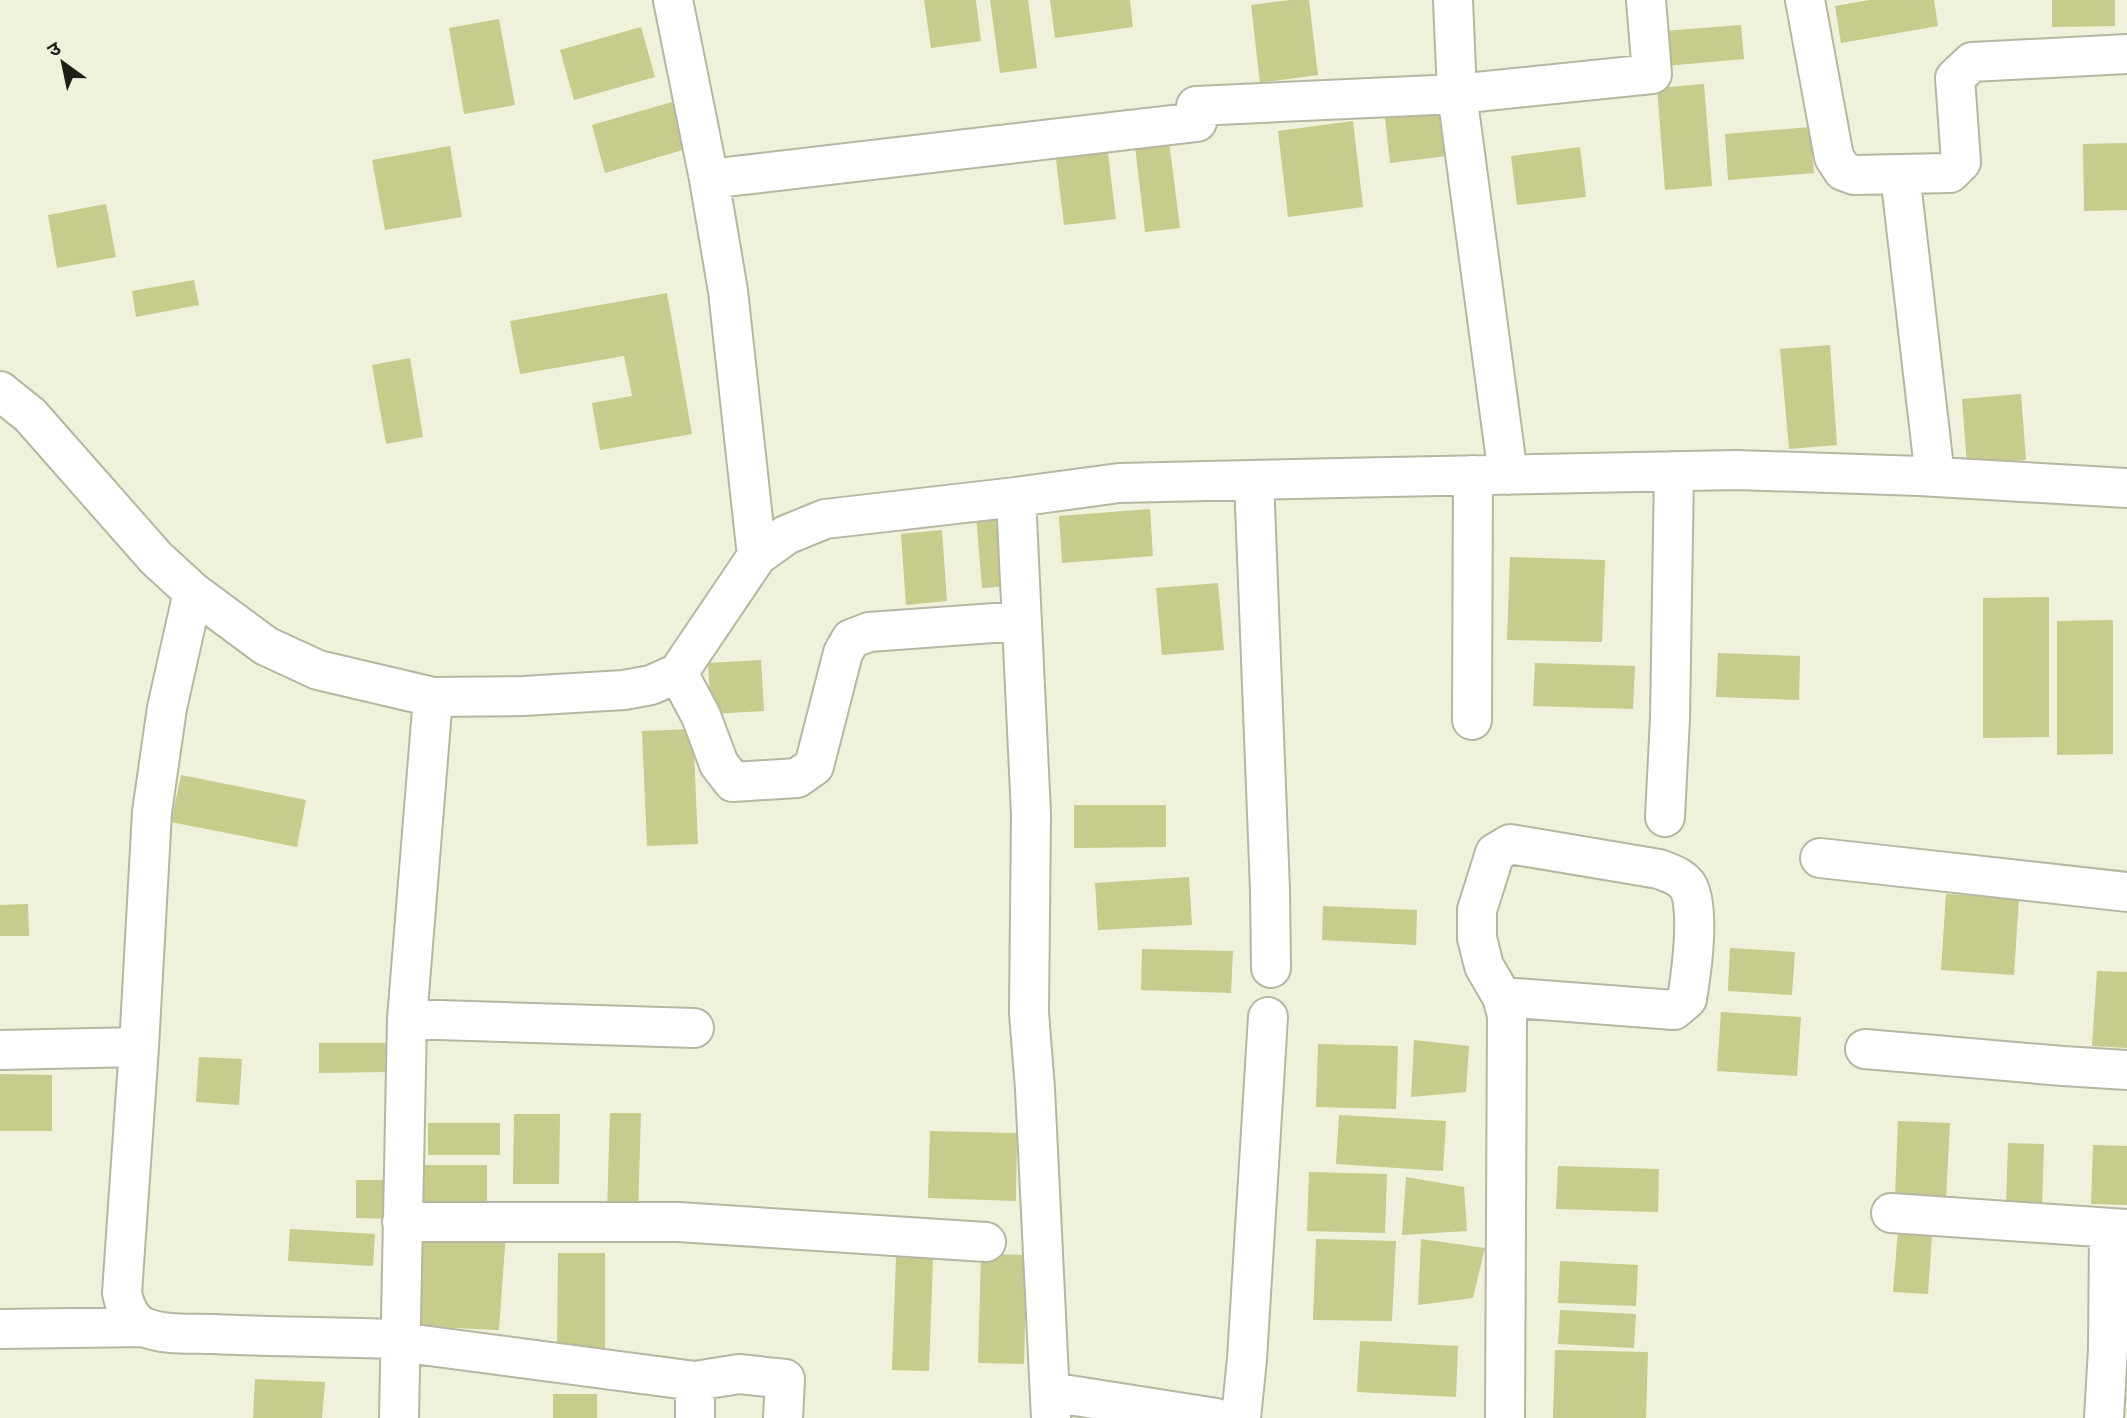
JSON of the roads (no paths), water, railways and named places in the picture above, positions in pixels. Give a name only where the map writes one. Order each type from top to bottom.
[{"type":"street","points":[[673,0],[709,179],[728,291],[757,556]]},
{"type":"street","points":[[1453,0],[1457,94],[1490,475],[1472,720]]},
{"type":"street","points":[[709,179],[1069,135],[1197,114],[1457,94],[1652,74],[1646,0]]},
{"type":"street","points":[[1805,0],[1834,157],[1843,171],[1854,174],[1950,173],[1961,162],[1955,78],[1972,62],[2127,54]]},
{"type":"street","points":[[1900,174],[1935,477]]},
{"type":"street","points":[[0,391],[30,415],[156,558],[193,592],[266,646],[318,670],[433,697],[624,691],[651,685],[678,673],[757,556],[786,535],[825,519],[1119,483],[1737,470],[1935,477],[2127,488]]},
{"type":"street","points":[[1665,817],[1670,718],[1674,471]]},
{"type":"street","points":[[1254,480],[1270,890],[1270,968]]},
{"type":"street","points":[[1016,497],[1031,814],[1029,1013],[1050,1405],[1216,1418]]},
{"type":"street","points":[[144,1327],[131,1318],[124,1305],[122,1293],[152,812],[167,708],[193,592]]},
{"type":"street","points":[[678,673],[701,716],[719,764],[733,782],[797,778],[814,766],[843,653],[850,639],[869,632],[1022,621]]},
{"type":"street","points":[[399,1418],[407,1019],[433,697]]},
{"type":"street","points":[[1502,997],[1674,1010],[1687,999],[1695,952],[1692,901],[1688,887],[1676,875],[1659,869],[1510,844],[1494,853],[1477,910],[1477,938],[1484,967],[1502,997],[1507,1015],[1505,1418]]},
{"type":"street","points":[[1820,858],[2127,892]]},
{"type":"street","points":[[1241,1418],[1268,1017]]},
{"type":"street","points":[[407,1019],[694,1028]]},
{"type":"street","points":[[0,1050],[139,1047]]},
{"type":"street","points":[[1865,1049],[2127,1069]]},
{"type":"street","points":[[1891,1213],[2118,1229],[2104,1418]]},
{"type":"street","points":[[402,1222],[678,1223],[986,1242]]},
{"type":"street","points":[[0,1329],[144,1327],[168,1332],[217,1335],[400,1339],[414,1344],[695,1399],[739,1374],[785,1379],[783,1418]]}]
